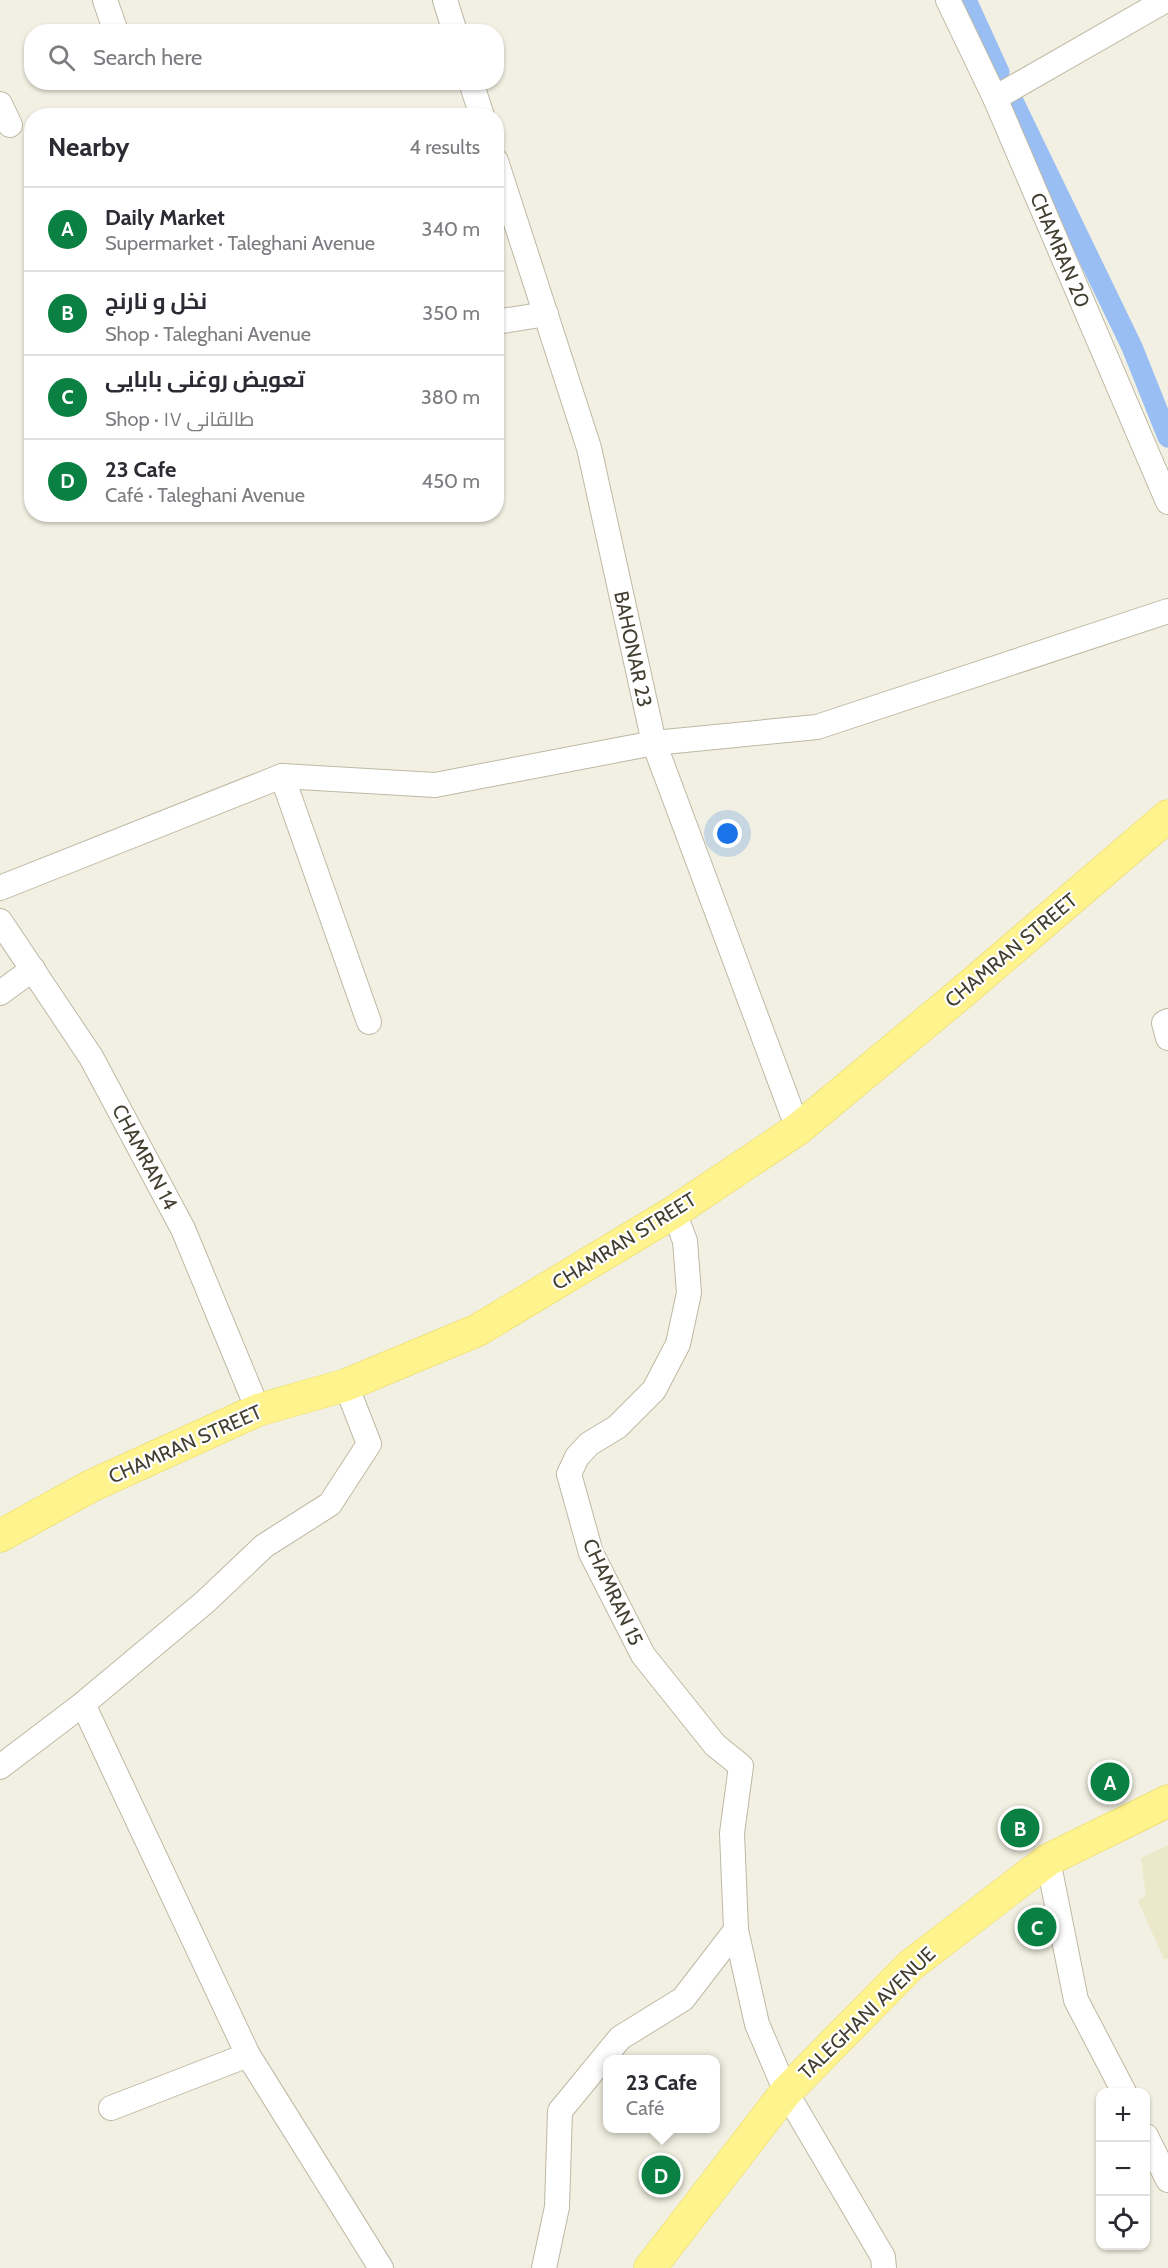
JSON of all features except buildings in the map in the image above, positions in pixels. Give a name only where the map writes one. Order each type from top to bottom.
[{"type":"main road","name":"CHAMRAN STREET","points":[[0,1536],[92,1486],[258,1410],[346,1385],[478,1330],[674,1212],[798,1129],[1168,816]]},
{"type":"main road","name":"TALEGHANI AVENUE","points":[[650,2268],[786,2092],[911,1965],[1048,1860],[1168,1801]]},
{"type":"street","points":[[105,0],[113,24]]},
{"type":"street","points":[[445,0],[452,24]]},
{"type":"street","name":"CHAMRAN 20","points":[[948,0],[995,98],[1168,502]]},
{"type":"street","points":[[995,98],[1166,0]]},
{"type":"street","points":[[474,90],[479,108]]},
{"type":"street","name":"BAHONAR 23","points":[[504,185],[589,448],[654,743],[798,1129]]},
{"type":"street","points":[[504,321],[546,314]]},
{"type":"street","points":[[0,888],[282,776],[435,785],[654,743],[817,727],[1168,610]]},
{"type":"street","points":[[282,776],[369,1022]]},
{"type":"street","name":"CHAMRAN 14","points":[[0,921],[91,1057],[183,1229],[258,1410]]},
{"type":"street","points":[[0,993],[33,969]]},
{"type":"street","points":[[1168,1021],[1164,1023],[1168,1038]]},
{"type":"street","name":"CHAMRAN 15","points":[[674,1212],[685,1241],[689,1293],[678,1344],[654,1390],[617,1427],[589,1444],[577,1456],[570,1474],[591,1553],[643,1655],[716,1745],[741,1766],[732,1833],[736,1930]]},
{"type":"street","points":[[0,1767],[83,1704],[205,1602],[264,1546],[330,1504],[369,1444],[346,1385]]},
{"type":"street","points":[[83,1704],[248,2055],[381,2268]]},
{"type":"street","points":[[1048,1860],[1076,2000],[1122,2088]]},
{"type":"street","points":[[736,1930],[757,2024],[786,2092],[883,2258],[884,2268]]},
{"type":"street","points":[[606,2055],[620,2038],[683,1999],[736,1930]]},
{"type":"street","points":[[111,2108],[248,2055]]},
{"type":"street","points":[[544,2268],[556,2207],[560,2111],[603,2059]]},
{"type":"street","points":[[1149,2142],[1168,2180]]},
{"type":"shaded area","points":[[1168,1845],[1168,1959],[1164,1959],[1138,1901],[1146,1896],[1141,1858]]},
{"type":"waterway","points":[[966,0],[999,72]]},
{"type":"waterway","points":[[1012,99],[1132,347],[1168,437]]},
{"type":"place","name":"Daily Market","points":[[1110,1782]]},
{"type":"place","name":"نخل و نارنج","points":[[1020,1828]]},
{"type":"place","name":"تعویض روغنی بابایی","points":[[1037,1927]]},
{"type":"place","name":"23 Cafe","points":[[661,2175]]}]
